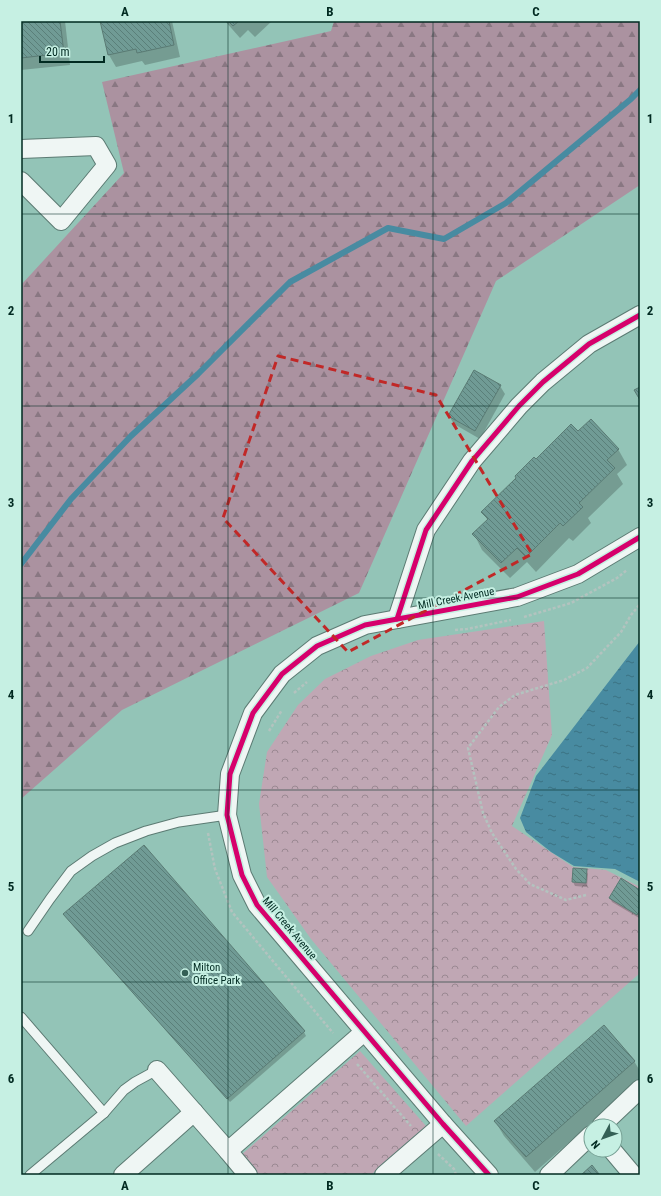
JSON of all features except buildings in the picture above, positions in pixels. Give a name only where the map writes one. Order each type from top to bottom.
[{"type":"street","points":[[21,149],[96,146],[106,165],[61,221],[21,181]]},
{"type":"street","points":[[397,619],[426,530],[472,461],[519,406],[543,382],[589,344],[640,315]]},
{"type":"street","name":"Mill Creek Avenue","points":[[489,1175],[443,1124],[257,906],[242,875],[227,815],[230,774],[253,713],[282,674],[317,646],[365,625],[517,597],[578,574],[640,537]]},
{"type":"street","points":[[228,1151],[364,1032]]},
{"type":"street","points":[[157,1070],[248,1175]]},
{"type":"street","points":[[609,1118],[640,1089]]},
{"type":"street","points":[[124,1175],[194,1112]]},
{"type":"street","points":[[384,1175],[443,1124]]},
{"type":"street","points":[[549,1175],[583,1143]]},
{"type":"street","points":[[619,1158],[633,1175]]},
{"type":"lane","points":[[28,931],[71,871],[92,856],[115,843],[146,831],[179,822],[227,815]]},
{"type":"lane","points":[[21,1017],[104,1113]]},
{"type":"lane","points":[[30,1175],[104,1113],[124,1090],[157,1070]]},
{"type":"path","points":[[520,618],[571,603],[617,578],[628,569]]},
{"type":"path","points":[[586,895],[566,900],[530,884],[516,869],[492,832],[483,813],[468,748],[499,707],[515,695],[564,680],[588,668],[621,632],[631,615],[640,604]]},
{"type":"path","points":[[452,630],[467,629],[512,620]]},
{"type":"path","points":[[291,696],[308,681]]},
{"type":"path","points":[[268,733],[283,708]]},
{"type":"highlighted area","points":[[278,356],[436,395],[532,554],[348,652],[223,518]]},
{"type":"green space","points":[[334,21],[640,21],[640,185],[496,281],[359,593],[122,710],[21,799],[21,285],[124,173],[102,82],[331,31]]},
{"type":"green space","points":[[544,621],[552,735],[512,826],[573,867],[606,870],[640,887],[640,973],[466,1126],[311,939],[267,877],[259,804],[267,752],[298,705],[325,679],[371,656],[418,640]]},
{"type":"green space","points":[[360,1051],[426,1126],[371,1175],[259,1175],[241,1155]]},
{"type":"water","points":[[640,641],[640,882],[615,869],[574,866],[551,852],[526,832],[520,818],[536,776]]},
{"type":"waterway","points":[[21,564],[71,499],[131,436],[198,374],[290,282],[388,228],[444,239],[506,203],[640,90]]},
{"type":"cycle path","points":[[397,619],[426,530],[472,461],[519,406],[543,382],[589,344],[640,315]]},
{"type":"cycle path","points":[[489,1175],[443,1124],[257,905],[242,875],[227,815],[230,774],[253,713],[282,674],[317,646],[365,625],[517,597],[578,574],[640,537]]},
{"type":"place","name":"Milton Office Park","points":[[185,973]]}]
